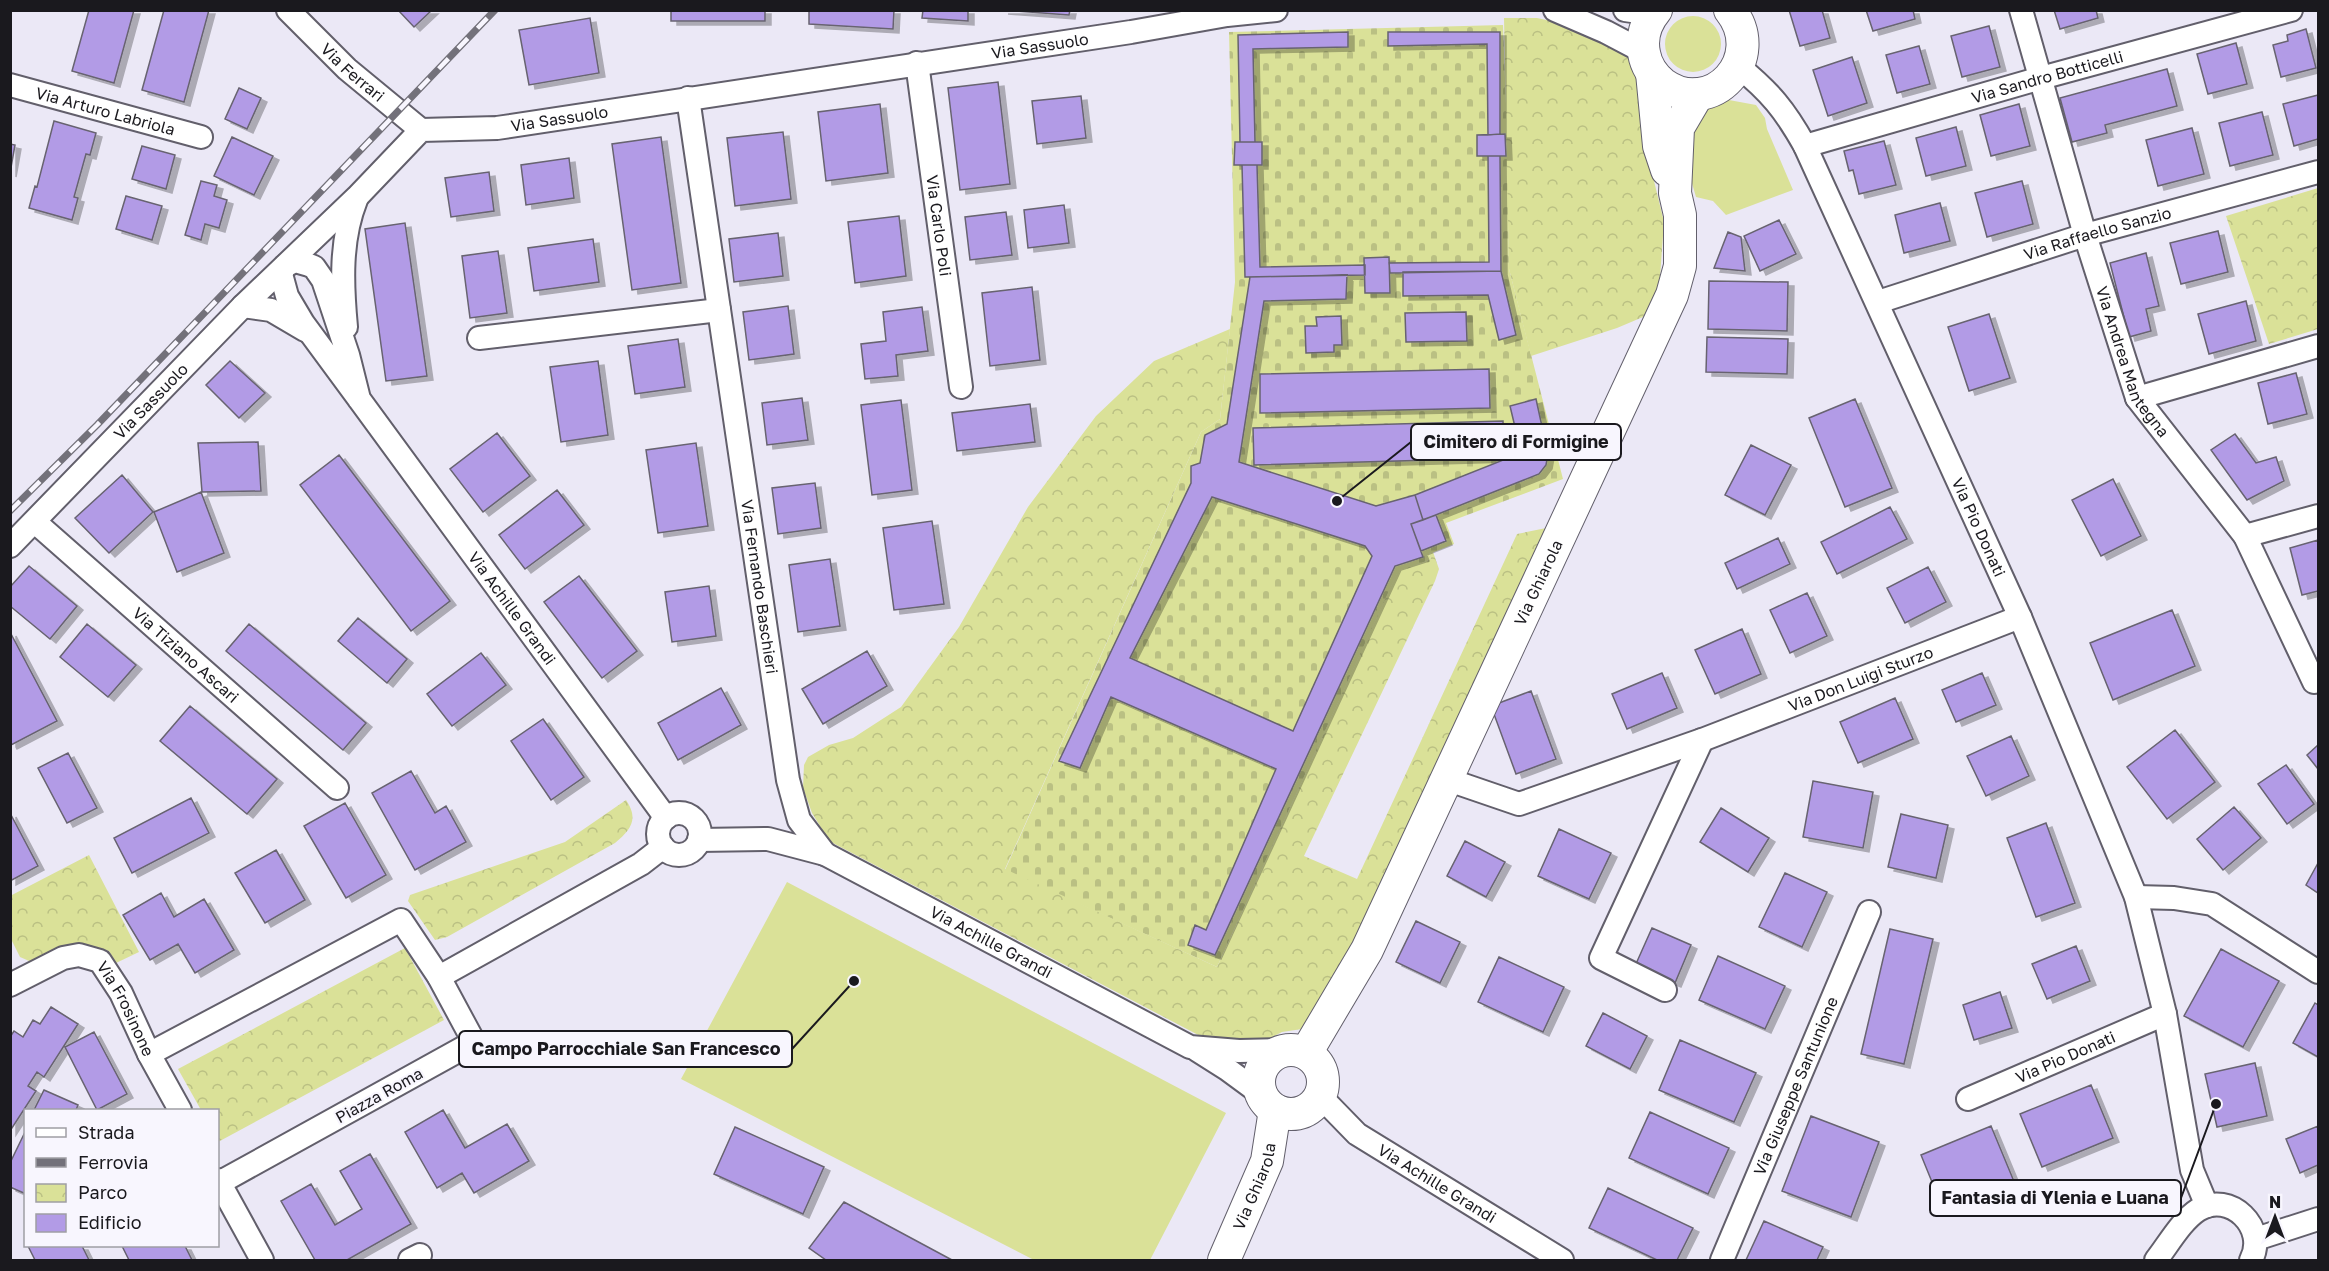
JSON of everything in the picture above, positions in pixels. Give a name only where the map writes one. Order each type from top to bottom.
[{"type":"street","name":"Via Ferrari","points":[[288,10],[347,69],[421,130]]},
{"type":"street","name":"Via Sassuolo","points":[[10,546],[243,306],[357,197],[421,130],[496,128],[917,63],[1179,17],[1276,10]]},
{"type":"street","points":[[1555,10],[1606,32],[1648,62],[1669,88],[1698,94],[1724,84],[1742,57],[1743,36],[1730,10]]},
{"type":"street","name":"Via Andrea Mantegna","points":[[2021,10],[2085,235],[2138,398],[2245,537],[2316,681]]},
{"type":"street","name":"Via Sandro Botticelli","points":[[1805,146],[2041,78],[2291,10]]},
{"type":"street","points":[[1645,12],[1647,25],[1643,38],[1659,146],[1674,193]]},
{"type":"street","name":"Via Carlo Poli","points":[[917,63],[961,387]]},
{"type":"street","name":"Via Pio Donati","points":[[1738,66],[1767,90],[1792,121],[1805,146],[2020,617],[2136,897],[2165,1014],[2192,1170],[2207,1206]]},
{"type":"street","name":"Via Arturo Labriola","points":[[10,86],[201,137]]},
{"type":"street","name":"Via Ghiarola","points":[[1224,1260],[1267,1161],[1268,1102],[1258,1083],[1259,1073],[1264,1063],[1272,1055],[1294,1052],[1367,950],[1672,296],[1680,266],[1682,236],[1680,215],[1674,193],[1678,128],[1698,94]]},
{"type":"street","name":"Via Fernando Baschieri","points":[[688,98],[788,780],[800,820],[825,854]]},
{"type":"street","name":"Via Raffaello Sanzio","points":[[1878,302],[2085,235],[2319,172]]},
{"type":"street","name":"Via Achille Grandi","points":[[348,355],[344,249],[348,221],[357,197]]},
{"type":"street","name":"Via Achille Grandi","points":[[359,399],[348,355],[320,273],[314,267],[302,262],[295,261],[285,266],[281,274],[287,296],[359,399],[666,818]]},
{"type":"street","name":"Via Achille Grandi","points":[[243,306],[271,310],[299,325],[316,338]]},
{"type":"street","points":[[479,338],[719,310]]},
{"type":"street","points":[[2138,398],[2319,346]]},
{"type":"street","points":[[2245,537],[2319,516]]},
{"type":"street","name":"Via Tiziano Ascari","points":[[35,522],[337,788]]},
{"type":"street","name":"Via Don Luigi Sturzo","points":[[1446,779],[1519,804],[1702,740],[2020,617]]},
{"type":"street","points":[[1665,990],[1601,958],[1702,740]]},
{"type":"street","points":[[678,813],[691,817],[698,827],[699,840],[696,846],[686,854],[673,854],[663,847],[658,835],[662,822],[678,813]]},
{"type":"street","name":"Via Achille Grandi","points":[[699,840],[768,839],[825,854],[1190,1047],[1294,1052]]},
{"type":"street","points":[[439,977],[640,864],[663,847]]},
{"type":"street","points":[[2136,897],[2174,898],[2212,904],[2319,972]]},
{"type":"street","name":"Via Giuseppe Santunione","points":[[1722,1260],[1869,912]]},
{"type":"street","name":"Piazza Roma","points":[[148,1054],[401,920],[439,977],[474,1042],[219,1181]]},
{"type":"street","name":"Via Frosinone","points":[[11,984],[63,958],[80,956],[100,961],[121,993],[148,1054],[179,1109]]},
{"type":"street","name":"Via Pio Donati","points":[[1968,1099],[2165,1014]]},
{"type":"street","points":[[1190,1047],[1227,1069],[1285,1114],[1305,1111],[1320,1096],[1323,1087],[1320,1067],[1294,1052]]},
{"type":"street","name":"Via Achille Grandi","points":[[1320,1096],[1357,1134],[1562,1260]]},
{"type":"street","points":[[219,1184],[262,1260]]},
{"type":"street","points":[[2156,1260],[2192,1215],[2207,1206],[2228,1207],[2242,1214],[2252,1227],[2253,1250],[2319,1219]]},
{"type":"green space","points":[[1693,16],[1704,18],[1713,24],[1719,33],[1721,44],[1719,55],[1713,64],[1704,70],[1693,72],[1682,70],[1673,64],[1667,55],[1665,44],[1667,33],[1673,24],[1682,18]]},
{"type":"green space","points":[[1504,18],[1537,18],[1570,25],[1627,56],[1638,69],[1646,148],[1664,222],[1659,291],[1643,317],[1617,328],[1531,356],[1509,269]]},
{"type":"green space","points":[[1503,25],[1509,269],[1563,479],[1446,523],[1454,544],[1429,554],[1431,559],[1397,574],[1217,967],[1005,870],[1201,432],[1220,419],[1235,282],[1229,32]]},
{"type":"green space","points":[[1729,100],[1756,105],[1765,118],[1767,129],[1793,190],[1726,215],[1713,201],[1696,197],[1684,156],[1700,111],[1719,101]]},
{"type":"green space","points":[[2318,188],[2318,329],[2269,344],[2226,216]]},
{"type":"green space","points":[[1230,329],[1220,419],[1201,432],[1005,869],[1217,967],[1397,573],[1431,559],[1429,554],[1433,552],[1439,569],[1304,856],[1357,879],[1517,534],[1556,526],[1318,1019],[1302,1029],[1282,1032],[1257,1045],[1223,1048],[829,841],[812,813],[803,788],[804,765],[808,757],[829,745],[853,738],[901,707],[959,627],[1028,507],[1096,416],[1154,361]]},
{"type":"green space","points":[[626,800],[632,813],[631,824],[615,843],[447,937],[435,940],[408,901],[410,895],[565,842]]},
{"type":"green space","points":[[89,855],[139,952],[116,963],[109,951],[87,946],[36,964],[20,957],[11,939],[10,896]]},
{"type":"green space","points":[[787,882],[1226,1113],[1150,1260],[1034,1260],[681,1079]]},
{"type":"green space","points":[[405,948],[444,1020],[219,1141],[219,1109],[200,1109],[178,1069]]},
{"type":"building","points":[[89,10],[134,10],[114,83],[72,71]]},
{"type":"building","points":[[164,10],[209,10],[184,102],[142,90]]},
{"type":"building","points":[[398,10],[432,10],[414,27]]},
{"type":"building","points":[[671,10],[765,10],[765,21],[671,21]]},
{"type":"building","points":[[809,10],[894,10],[893,29],[809,24]]},
{"type":"building","points":[[923,10],[968,10],[968,21],[922,18]]},
{"type":"building","points":[[1002,10],[1070,10],[1069,15]]},
{"type":"building","points":[[1789,10],[1822,10],[1830,38],[1800,46]]},
{"type":"building","points":[[1866,10],[1913,10],[1915,19],[1873,31]]},
{"type":"building","points":[[2054,10],[2096,10],[2098,18],[2060,29]]},
{"type":"building","points":[[590,18],[599,73],[529,85],[519,30]]},
{"type":"building","points":[[1989,26],[2000,67],[1962,77],[1951,36]]},
{"type":"building","points":[[2306,29],[2316,68],[2281,77],[2273,45],[2288,41],[2287,35]]},
{"type":"building","points":[[1348,32],[1348,47],[1253,49],[1255,142],[1240,142],[1238,35]]},
{"type":"building","points":[[1388,32],[1500,32],[1500,134],[1488,135],[1487,44],[1388,46]]},
{"type":"building","points":[[2236,43],[2247,84],[2208,94],[2197,54]]},
{"type":"building","points":[[1919,46],[1930,84],[1897,93],[1886,55]]},
{"type":"building","points":[[1852,57],[1867,103],[1828,116],[1813,70]]},
{"type":"building","points":[[2167,69],[2177,106],[2105,125],[2107,133],[2072,142],[2060,98]]},
{"type":"building","points":[[998,82],[1010,184],[960,190],[948,88]]},
{"type":"building","points":[[239,88],[261,98],[247,129],[225,119]]},
{"type":"building","points":[[2318,95],[2318,139],[2294,146],[2283,104]]},
{"type":"building","points":[[1081,96],[1086,138],[1037,144],[1032,101]]},
{"type":"building","points":[[880,104],[888,173],[826,181],[818,112]]},
{"type":"building","points":[[2019,104],[2030,146],[1991,156],[1980,115]]},
{"type":"building","points":[[2262,112],[2273,155],[2230,166],[2219,123]]},
{"type":"building","points":[[54,121],[96,133],[90,155],[86,154],[74,197],[78,198],[72,220],[29,208],[35,186],[37,187]]},
{"type":"building","points":[[1956,127],[1966,166],[1926,176],[1916,138]]},
{"type":"building","points":[[2192,128],[2204,174],[2158,186],[2146,140]]},
{"type":"building","points":[[783,132],[791,199],[735,206],[727,138]]},
{"type":"building","points":[[1505,134],[1506,156],[1477,156],[1477,135]]},
{"type":"building","points":[[232,137],[273,156],[254,195],[214,176]]},
{"type":"building","points":[[661,137],[681,283],[632,290],[612,144]]},
{"type":"building","points":[[1884,141],[1896,185],[1859,194],[1853,170],[1849,171],[1844,151]]},
{"type":"building","points":[[1235,142],[1262,142],[1262,165],[1234,165]]},
{"type":"building","points":[[10,144],[15,145],[10,173]]},
{"type":"building","points":[[142,146],[175,155],[166,189],[132,179]]},
{"type":"building","points":[[1488,156],[1500,156],[1501,271],[1390,273],[1389,263],[1489,262]]},
{"type":"building","points":[[569,158],[574,198],[526,205],[521,165]]},
{"type":"building","points":[[1242,165],[1257,165],[1260,267],[1365,265],[1365,275],[1245,277]]},
{"type":"building","points":[[489,172],[494,211],[451,217],[445,178]]},
{"type":"building","points":[[201,181],[217,185],[214,196],[227,200],[219,228],[205,224],[201,240],[185,235]]},
{"type":"building","points":[[2022,181],[2033,224],[1987,237],[1975,193]]},
{"type":"building","points":[[126,196],[162,206],[152,240],[116,229]]},
{"type":"building","points":[[1940,203],[1950,241],[1904,253],[1895,215]]},
{"type":"building","points":[[1064,205],[1069,243],[1028,248],[1024,210]]},
{"type":"building","points":[[1006,212],[1012,255],[970,260],[965,217]]},
{"type":"building","points":[[899,216],[906,276],[855,283],[848,222]]},
{"type":"building","points":[[1779,220],[1796,254],[1760,271],[1744,236]]},
{"type":"building","points":[[405,223],[427,376],[386,381],[365,229]]},
{"type":"building","points":[[2218,231],[2228,272],[2181,284],[2170,243]]},
{"type":"building","points":[[1728,232],[1741,237],[1745,271],[1714,268]]},
{"type":"building","points":[[778,233],[783,276],[734,282],[729,239]]},
{"type":"building","points":[[593,239],[599,282],[534,291],[528,248]]},
{"type":"building","points":[[498,251],[507,313],[470,318],[462,256]]},
{"type":"building","points":[[2146,253],[2159,306],[2146,309],[2151,331],[2129,337],[2110,263]]},
{"type":"building","points":[[1389,257],[1390,293],[1365,293],[1364,258]]},
{"type":"building","points":[[1501,271],[1516,335],[1499,340],[1488,295],[1403,296],[1403,272]]},
{"type":"building","points":[[1347,275],[1346,299],[1264,301],[1239,462],[1376,506],[1415,495],[1423,520],[1411,524],[1423,557],[1395,566],[1215,955],[1188,945],[1195,925],[1206,930],[1276,769],[1111,697],[1080,768],[1059,761],[1191,483],[1191,466],[1200,463],[1205,435],[1227,424],[1250,277]],"holes":[[[1212,497],[1365,546],[1372,556],[1293,731],[1130,658]]]},
{"type":"building","points":[[1709,281],[1788,282],[1787,331],[1708,329]]},
{"type":"building","points":[[1032,287],[1040,360],[990,366],[982,293]]},
{"type":"building","points":[[2246,301],[2256,341],[2209,354],[2198,314]]},
{"type":"building","points":[[788,306],[794,354],[749,360],[743,312]]},
{"type":"building","points":[[922,307],[928,351],[896,355],[898,376],[865,379],[861,344],[886,341],[883,312]]},
{"type":"building","points":[[1466,312],[1467,341],[1406,342],[1405,313]]},
{"type":"building","points":[[1989,314],[2010,378],[1969,391],[1948,327]]},
{"type":"building","points":[[1341,316],[1342,345],[1334,345],[1334,352],[1306,353],[1305,326],[1317,326],[1316,317]]},
{"type":"building","points":[[1707,337],[1788,339],[1787,374],[1706,372]]},
{"type":"building","points":[[678,339],[685,387],[635,394],[628,346]]},
{"type":"building","points":[[230,361],[265,393],[239,418],[206,385]]},
{"type":"building","points":[[598,361],[608,435],[561,442],[550,367]]},
{"type":"building","points":[[1489,369],[1490,408],[1260,413],[1260,374]]},
{"type":"building","points":[[2296,373],[2307,414],[2268,424],[2258,383]]},
{"type":"building","points":[[802,398],[808,440],[767,445],[762,403]]},
{"type":"building","points":[[1536,399],[1548,454],[1546,465],[1539,474],[1423,520],[1415,495],[1516,455],[1520,448],[1510,406]]},
{"type":"building","points":[[1855,399],[1892,488],[1845,507],[1809,418]]},
{"type":"building","points":[[901,400],[912,490],[872,495],[861,405]]},
{"type":"building","points":[[1030,404],[1035,442],[957,451],[952,413]]},
{"type":"building","points":[[1503,421],[1504,458],[1254,465],[1253,428]]},
{"type":"building","points":[[497,433],[530,476],[483,512],[450,469]]},
{"type":"building","points":[[2235,434],[2256,463],[2276,457],[2284,481],[2247,500],[2211,450]]},
{"type":"building","points":[[258,442],[261,491],[202,492],[198,443]]},
{"type":"building","points":[[696,443],[708,526],[658,533],[646,450]]},
{"type":"building","points":[[1751,445],[1791,465],[1765,515],[1725,495]]},
{"type":"building","points":[[339,455],[450,601],[411,631],[300,485]]},
{"type":"building","points":[[122,475],[153,512],[109,553],[75,518]]},
{"type":"building","points":[[2113,479],[2141,536],[2101,556],[2072,500]]},
{"type":"building","points":[[815,483],[821,528],[778,534],[772,488]]},
{"type":"building","points":[[557,490],[584,525],[525,569],[499,535]]},
{"type":"building","points":[[201,492],[224,553],[177,572],[154,512]]},
{"type":"building","points":[[1890,507],[1907,539],[1837,574],[1821,542]]},
{"type":"building","points":[[1436,515],[1446,541],[1421,551],[1411,524]]},
{"type":"building","points":[[932,521],[944,604],[894,610],[883,528]]},
{"type":"building","points":[[1778,538],[1790,564],[1737,589],[1725,563]]},
{"type":"building","points":[[2318,540],[2318,591],[2302,595],[2290,548]]},
{"type":"building","points":[[830,559],[840,626],[798,632],[789,565]]},
{"type":"building","points":[[29,566],[77,606],[50,639],[10,606],[10,587]]},
{"type":"building","points":[[1928,567],[1946,602],[1905,623],[1887,588]]},
{"type":"building","points":[[579,576],[637,651],[602,678],[544,602]]},
{"type":"building","points":[[709,586],[716,636],[672,642],[665,592]]},
{"type":"building","points":[[1807,593],[1827,636],[1790,653],[1770,610]]},
{"type":"building","points":[[2172,610],[2195,666],[2113,700],[2090,643]]},
{"type":"building","points":[[358,618],[407,659],[387,683],[338,641]]},
{"type":"building","points":[[87,624],[136,665],[108,697],[60,657]]},
{"type":"building","points":[[249,624],[366,723],[343,750],[226,651]]},
{"type":"building","points":[[1742,629],[1761,674],[1715,694],[1695,650]]},
{"type":"building","points":[[10,632],[57,721],[11,745],[10,743]]},
{"type":"building","points":[[867,651],[887,686],[823,724],[802,689]]},
{"type":"building","points":[[481,653],[506,685],[452,726],[427,694]]},
{"type":"building","points":[[1662,673],[1677,708],[1627,729],[1612,694]]},
{"type":"building","points":[[1982,673],[1996,705],[1956,722],[1942,690]]},
{"type":"building","points":[[721,688],[741,725],[678,760],[658,723]]},
{"type":"building","points":[[1531,691],[1556,759],[1516,774],[1491,706]]},
{"type":"building","points":[[1895,698],[1913,739],[1858,763],[1840,722]]},
{"type":"building","points":[[190,706],[277,779],[247,814],[160,741]]},
{"type":"building","points":[[543,719],[584,777],[551,800],[511,741]]},
{"type":"building","points":[[2175,730],[2215,782],[2167,819],[2127,767]]},
{"type":"building","points":[[2011,736],[2029,776],[1986,796],[1967,756]]},
{"type":"building","points":[[2318,745],[2318,769],[2307,755]]},
{"type":"building","points":[[68,753],[97,808],[67,823],[38,768]]},
{"type":"building","points":[[2286,765],[2314,804],[2287,824],[2258,784]]},
{"type":"building","points":[[411,771],[435,813],[446,806],[466,842],[415,870],[372,793]]},
{"type":"building","points":[[1813,781],[1873,792],[1863,848],[1803,837]]},
{"type":"building","points":[[191,798],[209,833],[132,873],[114,838]]},
{"type":"building","points":[[345,803],[386,875],[346,898],[304,826]]},
{"type":"building","points":[[2234,807],[2261,838],[2223,870],[2197,839]]},
{"type":"building","points":[[1721,808],[1769,838],[1748,872],[1700,842]]},
{"type":"building","points":[[10,813],[38,866],[10,881]]},
{"type":"building","points":[[1901,814],[1948,825],[1936,878],[1888,867]]},
{"type":"building","points":[[2046,823],[2075,903],[2036,917],[2007,838]]},
{"type":"building","points":[[1559,829],[1611,853],[1589,899],[1538,876]]},
{"type":"building","points":[[1465,841],[1505,862],[1486,897],[1447,876]]},
{"type":"building","points":[[276,850],[305,900],[265,923],[235,873]]},
{"type":"building","points":[[2318,863],[2318,893],[2306,885]]},
{"type":"building","points":[[1785,873],[1827,892],[1802,947],[1759,927]]},
{"type":"building","points":[[161,893],[174,917],[204,899],[234,950],[195,973],[178,944],[150,960],[123,915]]},
{"type":"building","points":[[1416,921],[1460,942],[1440,983],[1396,962]]},
{"type":"building","points":[[1652,928],[1691,945],[1675,983],[1635,966]]},
{"type":"building","points":[[1890,929],[1933,939],[1904,1064],[1861,1054]]},
{"type":"building","points":[[2076,946],[2090,981],[2047,999],[2032,964]]},
{"type":"building","points":[[2221,949],[2279,981],[2243,1047],[2184,1016]]},
{"type":"building","points":[[1718,956],[1785,986],[1765,1029],[1699,1000]]},
{"type":"building","points":[[1499,957],[1564,987],[1543,1032],[1478,1002]]},
{"type":"building","points":[[2000,992],[2012,1028],[1974,1040],[1963,1005]]},
{"type":"building","points":[[2315,1003],[2318,1005],[2318,1057],[2293,1043]]},
{"type":"building","points":[[51,1007],[78,1024],[44,1077],[37,1072],[28,1086],[36,1091],[10,1131],[10,1037],[14,1031],[23,1037],[33,1020],[40,1024]]},
{"type":"building","points":[[1603,1013],[1647,1036],[1630,1069],[1586,1046]]},
{"type":"building","points":[[94,1032],[127,1094],[96,1109],[65,1047]]},
{"type":"building","points":[[1680,1040],[1756,1073],[1734,1122],[1659,1090]]},
{"type":"building","points":[[2255,1063],[2267,1116],[2217,1127],[2205,1074]]},
{"type":"building","points":[[2091,1085],[2113,1138],[2042,1167],[2020,1114]]},
{"type":"building","points":[[44,1090],[78,1105],[76,1109],[34,1109]]},
{"type":"building","points":[[443,1110],[465,1148],[507,1124],[529,1161],[474,1193],[462,1173],[437,1188],[405,1132]]},
{"type":"building","points":[[1650,1112],[1729,1148],[1708,1194],[1629,1158]]},
{"type":"building","points":[[1811,1116],[1879,1142],[1851,1217],[1782,1191]]},
{"type":"building","points":[[1991,1126],[2013,1179],[1943,1209],[1921,1155]]},
{"type":"building","points":[[2318,1126],[2318,1165],[2300,1173],[2286,1139]]},
{"type":"building","points":[[735,1127],[824,1167],[803,1214],[714,1174]]},
{"type":"building","points":[[24,1134],[24,1193],[10,1187],[10,1163]]},
{"type":"building","points":[[370,1154],[411,1224],[347,1260],[315,1260],[281,1201],[311,1184],[335,1225],[362,1209],[340,1171]]},
{"type":"building","points":[[1608,1188],[1693,1228],[1677,1260],[1657,1260],[1589,1228]]},
{"type":"building","points":[[844,1202],[952,1260],[826,1260],[809,1248]]},
{"type":"building","points":[[1764,1221],[1823,1247],[1817,1260],[1746,1260]]},
{"type":"building","points":[[28,1247],[82,1247],[89,1260],[35,1260]]},
{"type":"building","points":[[122,1247],[186,1247],[192,1260],[129,1260]]},
{"type":"railway","points":[[10,511],[97,425],[495,10]]},
{"type":"place","name":"Cimitero di Formigine","points":[[1337,501]]},
{"type":"place","name":"Campo Parrocchiale San Francesco","points":[[854,981]]},
{"type":"place","name":"Fantasia di Ylenia e Luana","points":[[2216,1104]]}]
